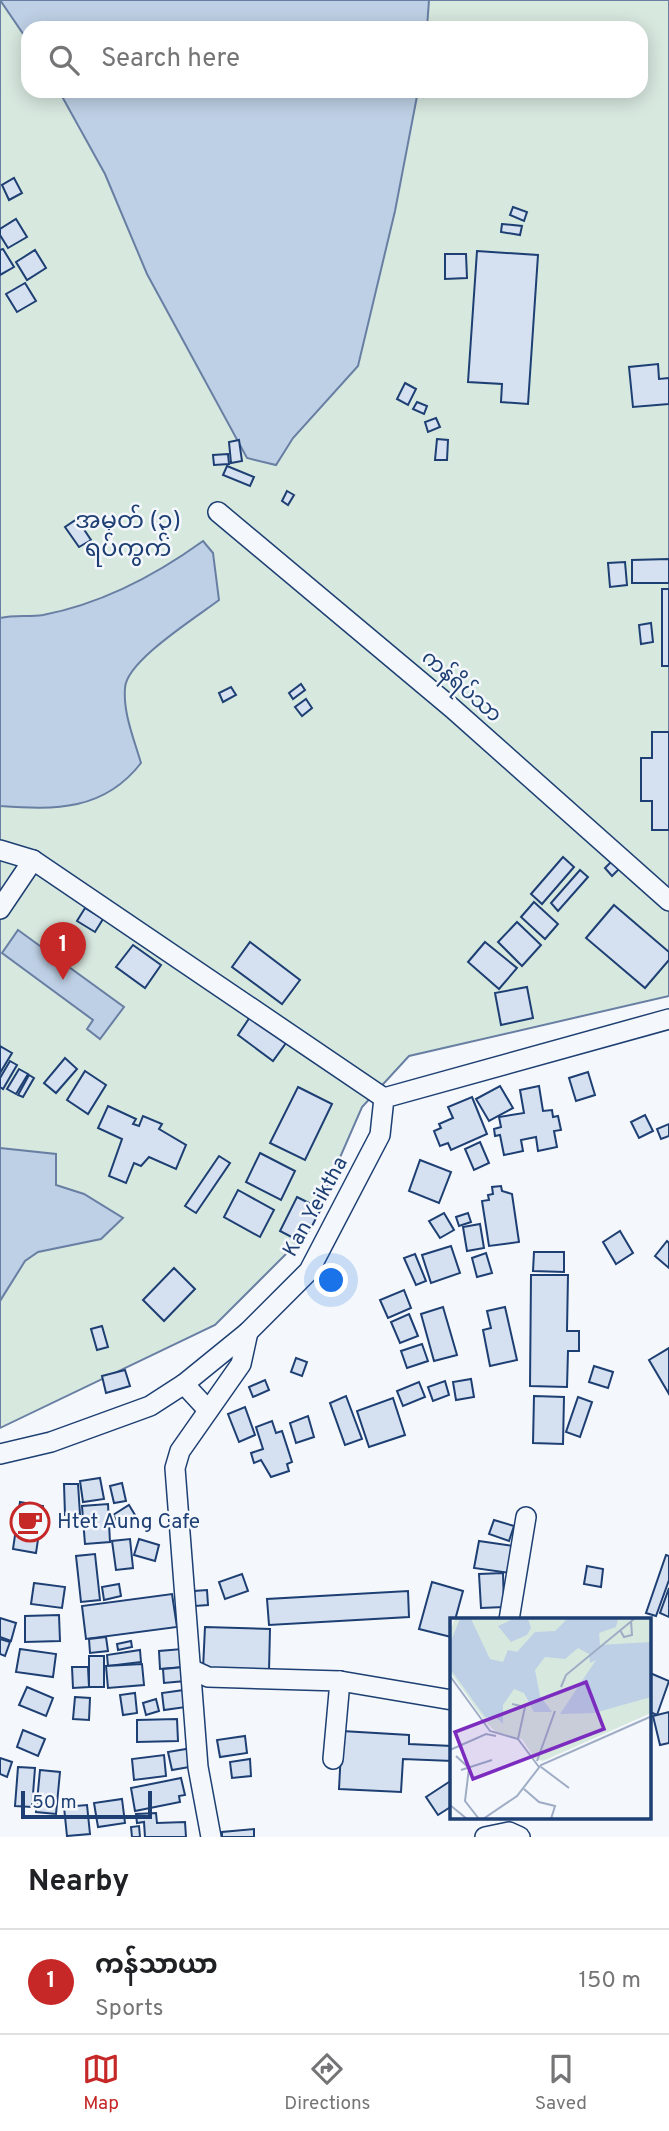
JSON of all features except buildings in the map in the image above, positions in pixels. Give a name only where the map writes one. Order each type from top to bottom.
[{"type":"street","name":"ကန်ရိပ်သာ","points":[[218,512],[452,708],[669,901]]},
{"type":"street","points":[[0,850],[33,860],[384,1098],[669,1019]]},
{"type":"street","points":[[0,909],[33,860]]},
{"type":"street","name":"Kan Yeiktha","points":[[0,1454],[51,1442],[150,1406],[184,1384],[248,1332],[309,1271],[380,1135],[384,1098]]},
{"type":"street","points":[[211,1837],[198,1767],[193,1670],[174,1468],[180,1451],[241,1364],[248,1332]]},
{"type":"street","points":[[184,1384],[208,1410]]},
{"type":"street","points":[[509,1618],[526,1517]]},
{"type":"street","points":[[193,1670],[208,1677],[340,1681],[450,1700]]},
{"type":"street","points":[[333,1759],[340,1681]]},
{"type":"street","points":[[485,1837],[510,1831]]},
{"type":"shaded area","points":[[0,0],[669,0],[669,996],[409,1056],[362,1107],[307,1233],[215,1325],[0,1428]]},
{"type":"water","points":[[0,0],[429,0],[428,21],[21,21],[21,31]]},
{"type":"water","points":[[63,98],[417,98],[395,211],[358,366],[293,438],[276,465],[247,458],[147,274],[105,174]]},
{"type":"water","points":[[203,541],[213,553],[219,600],[149,653],[128,677],[125,688],[127,716],[141,763],[127,779],[95,799],[59,807],[0,806],[0,618],[43,615],[85,604],[127,587]]},
{"type":"water","points":[[18,930],[124,1007],[100,1039],[87,1029],[93,1020],[2,953]]},
{"type":"water","points":[[0,1148],[56,1154],[56,1185],[84,1194],[123,1218],[101,1239],[38,1252],[25,1261],[0,1301]]},
{"type":"place","name":"ကန်သာယာ","points":[[63,980]]},
{"type":"place","name":"Htet Aung Cafe","points":[[30,1522]]},
{"type":"district","name":"အမှတ် (၃) ရပ်ကွက်","points":[[128,536]]}]
